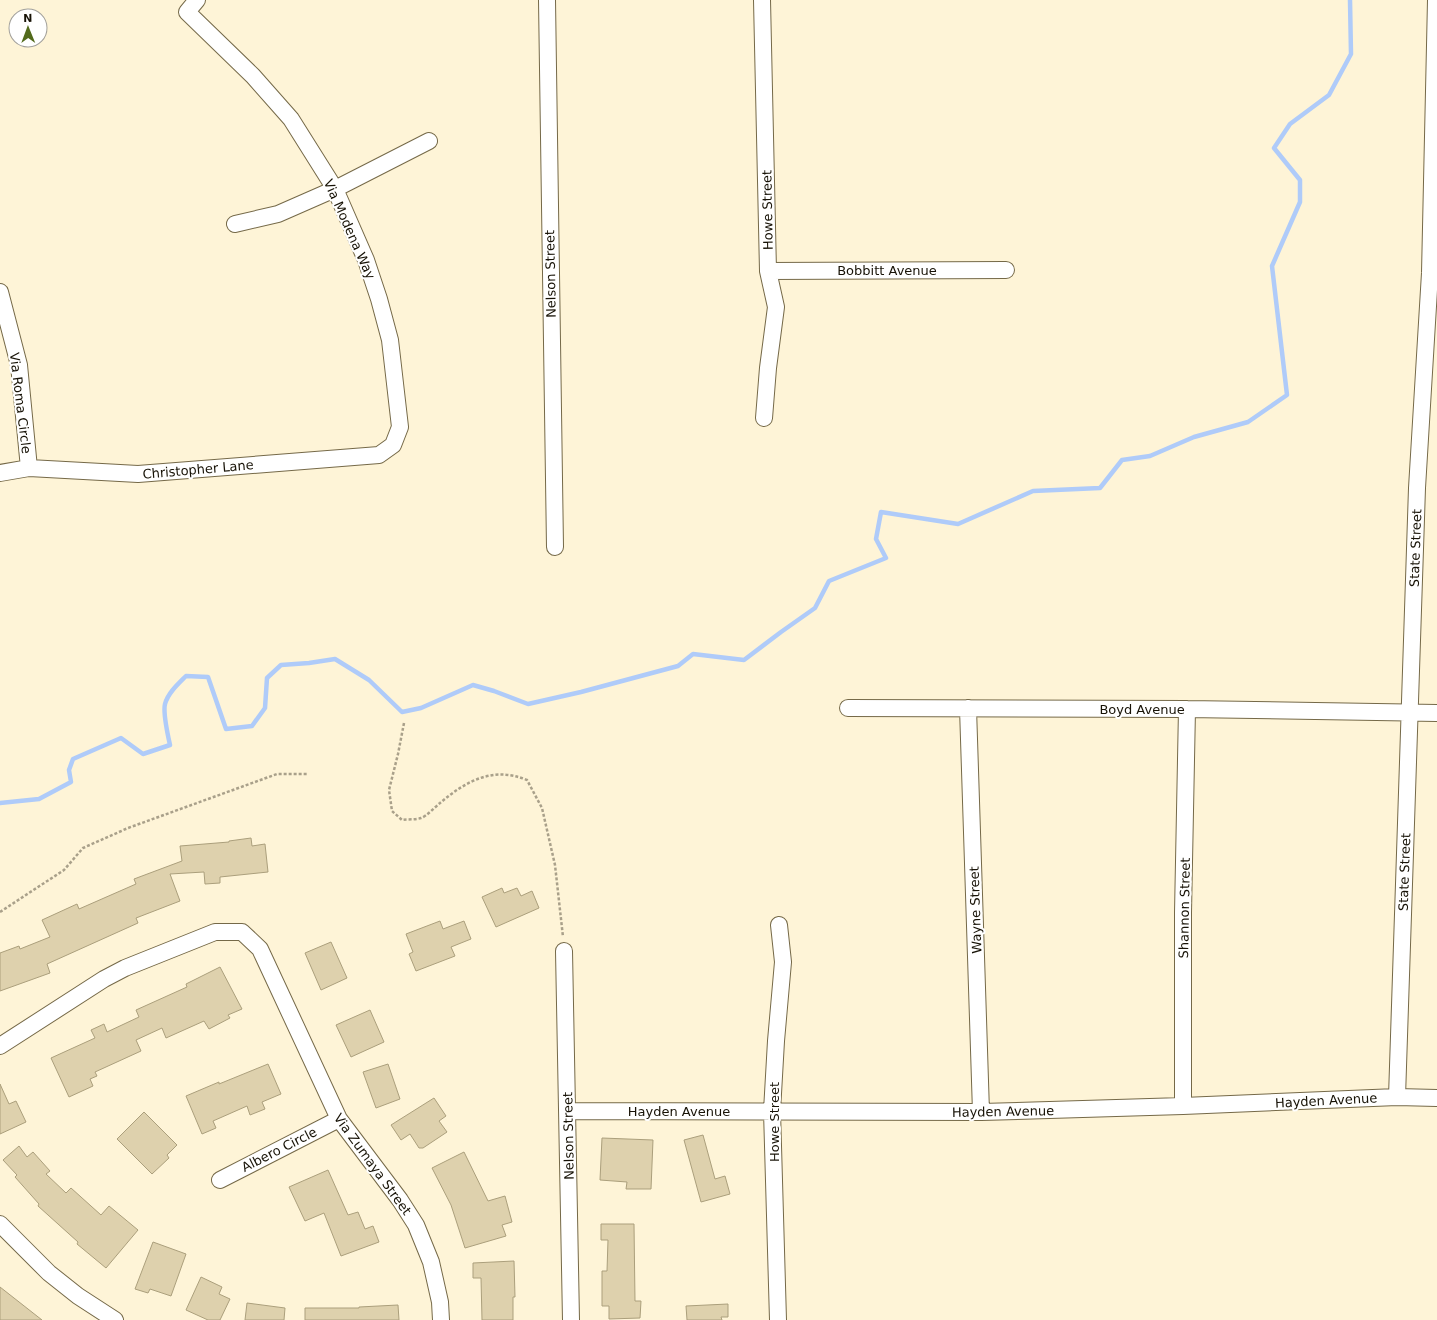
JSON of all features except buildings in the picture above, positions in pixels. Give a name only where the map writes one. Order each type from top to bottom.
[{"type":"street","name":"Nelson Street","points":[[546,0],[555,547]]},
{"type":"street","name":"Howe Street","points":[[762,0],[768,271],[776,307],[768,368],[764,418]]},
{"type":"street","name":"State Street","points":[[1397,1097],[1418,488],[1433,274],[1436,0]]},
{"type":"street","name":"Via Modena Way","points":[[192,6],[291,119],[335,189],[366,260],[379,299],[390,340],[400,427],[394,446]]},
{"type":"street","points":[[235,224],[278,214],[335,189],[429,141]]},
{"type":"street","name":"Bobbitt Avenue","points":[[768,271],[1006,270]]},
{"type":"street","name":"Via Roma Circle","points":[[0,292],[19,365],[29,468]]},
{"type":"street","name":"Christopher Lane","points":[[0,473],[29,468],[138,474],[379,455],[394,446]]},
{"type":"street","name":"Boyd Avenue","points":[[848,708],[1188,709],[1437,713]]},
{"type":"street","name":"Wayne Street","points":[[968,708],[981,1112]]},
{"type":"street","name":"Shannon Street","points":[[1183,1106],[1183,913],[1188,709]]},
{"type":"street","name":"Howe Street","points":[[778,1320],[772,1111],[783,962],[779,925]]},
{"type":"street","name":"Via Zumaya Street","points":[[0,1046],[104,979],[125,968],[215,932],[242,932],[260,949],[339,1119],[400,1200],[416,1224],[431,1262],[440,1302],[441,1320]]},
{"type":"street","name":"Nelson Street","points":[[564,951],[571,1320]]},
{"type":"street","name":"Hayden Avenue","points":[[568,1111],[981,1112],[1183,1106],[1397,1097],[1437,1098]]},
{"type":"street","name":"Albero Circle","points":[[220,1180],[339,1119]]},
{"type":"street","points":[[0,1224],[50,1273],[78,1296],[115,1320]]},
{"type":"path","points":[[404,723],[389,790],[392,810],[402,820],[422,818],[454,791],[475,780],[496,774],[516,775],[527,780],[542,808],[555,865],[564,951]]},
{"type":"path","points":[[0,912],[64,870],[83,848],[102,839],[128,828],[277,774],[308,774]]},
{"type":"waterway","points":[[0,803],[39,799],[71,782],[69,770],[73,759],[121,738],[143,754],[170,745],[165,718],[165,704],[171,692],[186,676],[208,677],[226,729],[252,726],[265,708],[267,678],[281,665],[335,659],[369,680],[402,712],[421,708],[473,685],[528,704],[581,692],[678,666],[693,654],[744,660],[815,608],[829,581],[886,558],[876,539],[881,512],[958,524],[1033,491],[1100,488],[1122,460],[1150,456],[1194,437],[1248,422],[1287,395],[1272,266],[1300,202],[1300,180],[1274,148],[1290,124],[1329,95],[1351,54],[1350,0]]}]
